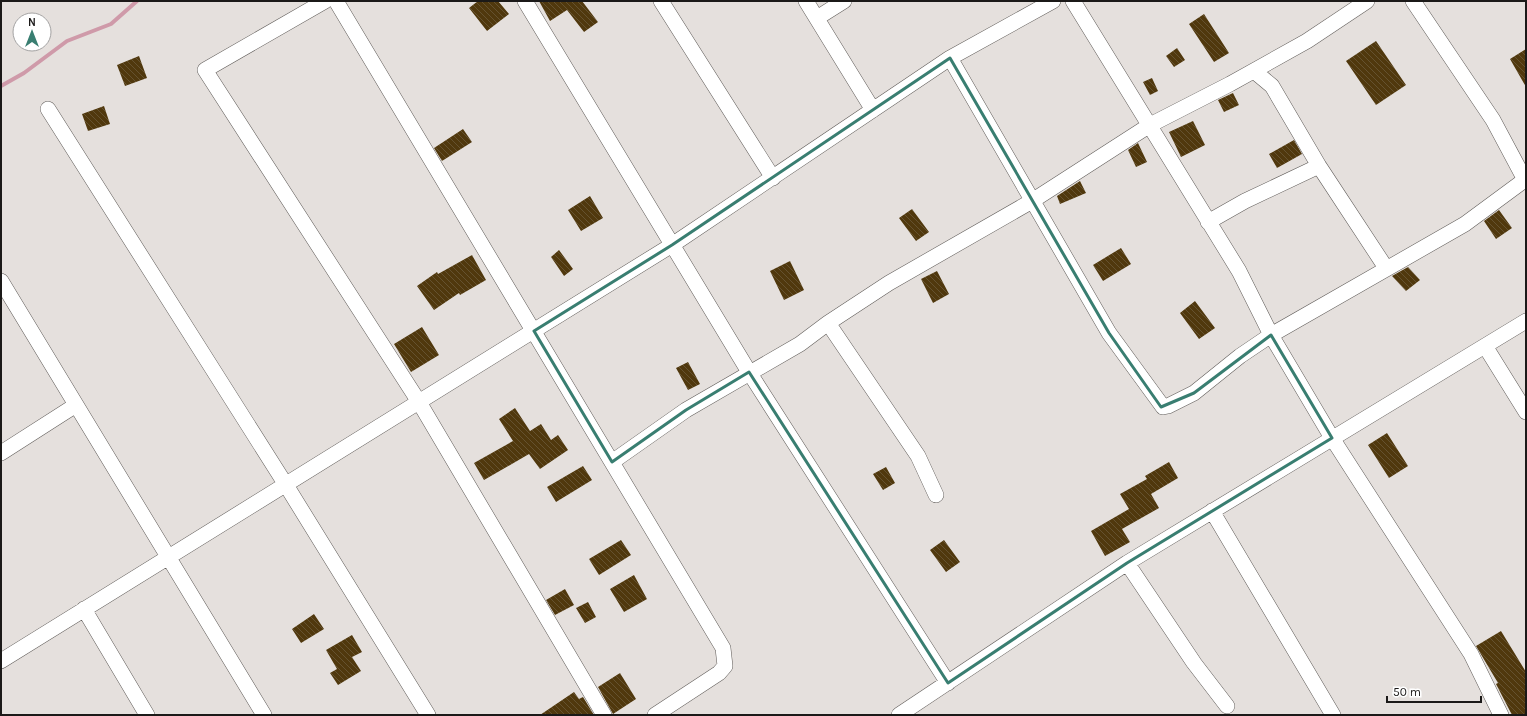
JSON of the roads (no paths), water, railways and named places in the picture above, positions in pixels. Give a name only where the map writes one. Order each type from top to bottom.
[{"type":"street","points":[[325,1],[205,70],[419,402],[604,715]]},
{"type":"street","points":[[336,1],[722,648],[725,658],[725,666],[719,673],[655,715]]},
{"type":"street","points":[[525,1],[749,372],[948,683]]},
{"type":"street","points":[[661,1],[773,178]]},
{"type":"street","points":[[806,1],[873,110]]},
{"type":"street","points":[[817,18],[844,1]]},
{"type":"street","points":[[1,661],[672,246],[950,58],[1053,1]]},
{"type":"street","points":[[612,462],[686,410],[749,372],[800,344],[828,323],[888,283],[1032,201],[1150,125],[1254,71],[1307,41],[1367,1]]},
{"type":"street","points":[[950,58],[1109,333],[1163,407],[1194,393],[1240,356],[1271,335],[1465,224],[1525,179],[1493,120],[1413,1]]},
{"type":"street","points":[[1077,2],[1208,222],[1239,271],[1271,335],[1332,438],[1471,654],[1501,715]]},
{"type":"street","points":[[1254,71],[1262,76],[1272,86],[1319,166],[1386,268]]},
{"type":"street","points":[[48,109],[286,485],[428,715]]},
{"type":"street","points":[[1208,222],[1319,166]]},
{"type":"street","points":[[1,281],[264,715]]},
{"type":"street","points":[[899,715],[1127,563],[1526,321]]},
{"type":"street","points":[[828,323],[918,456],[936,495]]},
{"type":"street","points":[[1485,346],[1526,412]]},
{"type":"street","points":[[1,453],[76,405]]},
{"type":"street","points":[[1212,511],[1333,715]]},
{"type":"street","points":[[1127,563],[1194,663],[1227,706]]},
{"type":"street","points":[[84,609],[147,715]]},
{"type":"waterway","points":[[1,86],[24,73],[67,41],[111,24],[137,1]]}]
